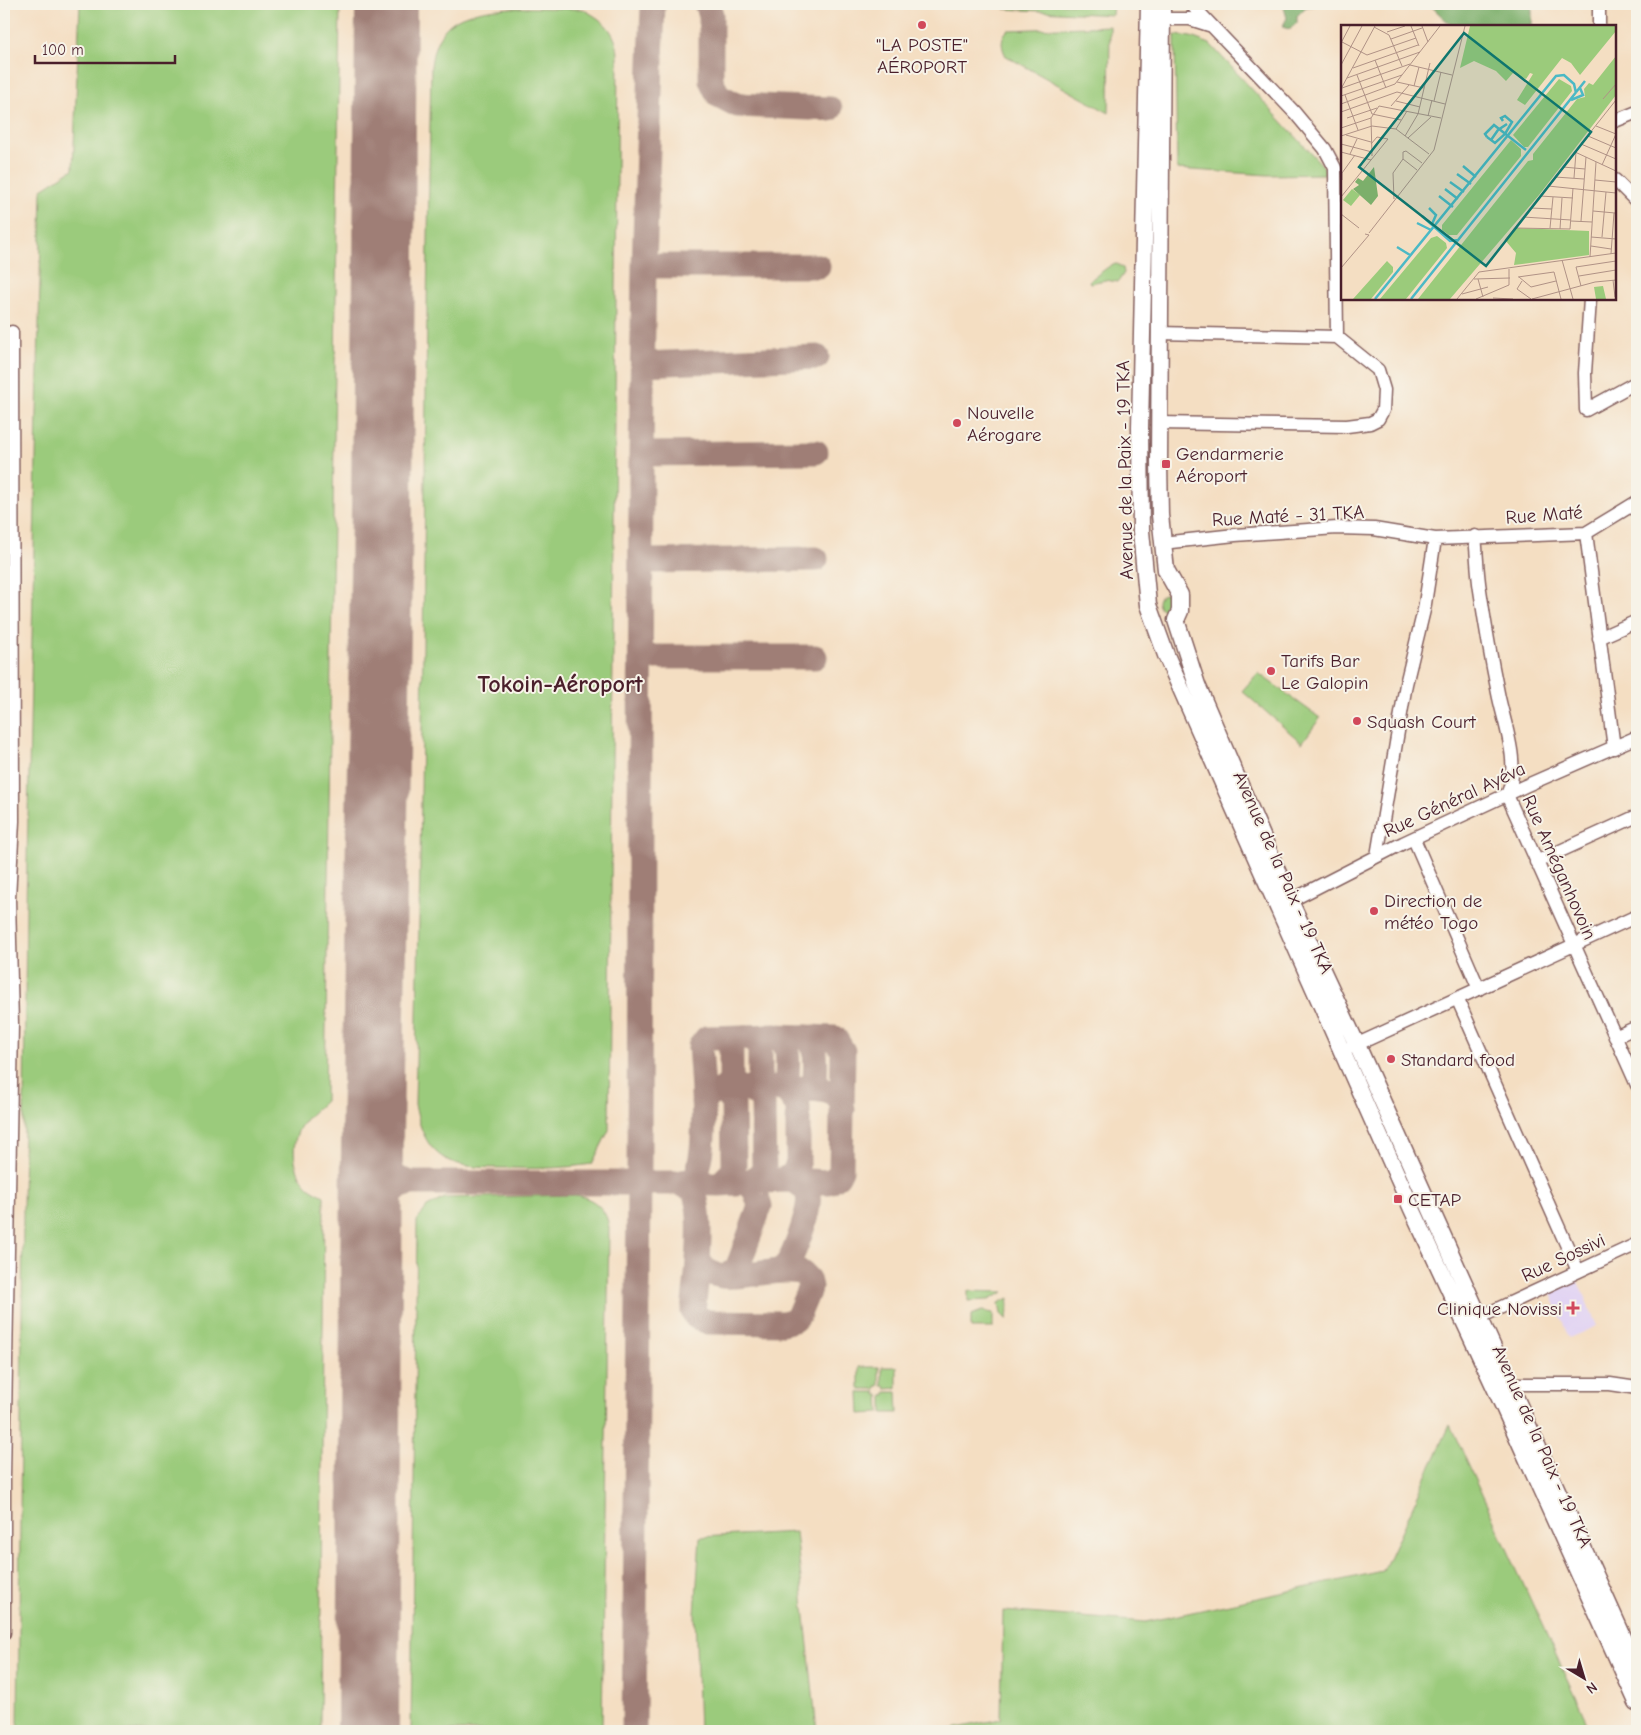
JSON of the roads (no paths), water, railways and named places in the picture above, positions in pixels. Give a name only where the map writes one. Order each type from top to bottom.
[{"type":"main road","name":"Avenue de la Paix - 19 TKA","points":[[1149,4],[1140,428],[1142,556],[1148,605],[1174,672],[1350,1048],[1501,1384],[1637,1702]]},
{"type":"main road","name":"Avenue de la Paix - 19 TKA","points":[[1162,11],[1159,423],[1162,543],[1166,570],[1180,595],[1180,611],[1176,620],[1197,685],[1350,1048]]},
{"type":"main road","name":"Avenue de la Paix - 19 TKA","points":[[1446,1264],[1478,1318],[1501,1384]]},
{"type":"main road","points":[[1501,1384],[1637,1668]]},
{"type":"street","points":[[1191,4],[1294,113],[1325,149],[1335,168],[1337,337]]},
{"type":"street","points":[[1599,4],[1599,25]]},
{"type":"street","points":[[1162,11],[1209,24]]},
{"type":"street","points":[[1616,121],[1637,112]]},
{"type":"street","points":[[1616,181],[1635,196]]},
{"type":"street","points":[[1590,300],[1585,373],[1586,410],[1637,382]]},
{"type":"street","points":[[4,1633],[8,1027],[6,900],[13,821],[8,743],[7,489],[12,332]]},
{"type":"street","points":[[1159,333],[1337,337],[1374,365],[1381,375],[1383,410],[1378,419],[1370,423],[1347,426],[1159,423]]},
{"type":"street","name":"Rue Maté","points":[[1475,536],[1586,533],[1637,502]]},
{"type":"street","name":"Rue Maté - 31 TKA","points":[[1162,543],[1235,534],[1337,528],[1374,529],[1435,539],[1475,536]]},
{"type":"street","points":[[1586,533],[1614,748]]},
{"type":"street","name":"Rue Améganhovoin","points":[[1475,536],[1480,588],[1498,693],[1509,741],[1512,774],[1511,785],[1507,795],[1637,1085]]},
{"type":"street","points":[[1377,856],[1406,684],[1424,610],[1435,539]]},
{"type":"street","points":[[1599,638],[1637,621]]},
{"type":"street","name":"Rue Général Ayéva","points":[[1290,902],[1377,856],[1637,737]]},
{"type":"street","points":[[1536,862],[1637,816]]},
{"type":"street","points":[[1414,839],[1479,989]]},
{"type":"street","points":[[1350,1048],[1637,916]]},
{"type":"street","points":[[1457,998],[1578,1271]]},
{"type":"street","points":[[1615,1037],[1637,1027]]},
{"type":"street","name":"Rue Sossivi","points":[[1478,1318],[1637,1244]]},
{"type":"street","points":[[1501,1384],[1610,1384],[1637,1388]]},
{"type":"place","name":"\"LA POSTE\" AÉROPORT","points":[[922,25]]},
{"type":"place","name":"Nouvelle Aérogare","points":[[957,423]]},
{"type":"place","name":"Gendarmerie Aéroport","points":[[1166,464]]},
{"type":"place","name":"Tarifs Bar Le Galopin","points":[[1271,671]]},
{"type":"place","name":"Squash Court","points":[[1357,721]]},
{"type":"place","name":"Direction de météo Togo","points":[[1374,911]]},
{"type":"place","name":"Standard food","points":[[1391,1059]]},
{"type":"place","name":"CETAP","points":[[1398,1199]]},
{"type":"place","name":"Clinique Novissi","points":[[1573,1308]]},
{"type":"district","name":"Tokoin-Aéroport","points":[[560,684]]}]
